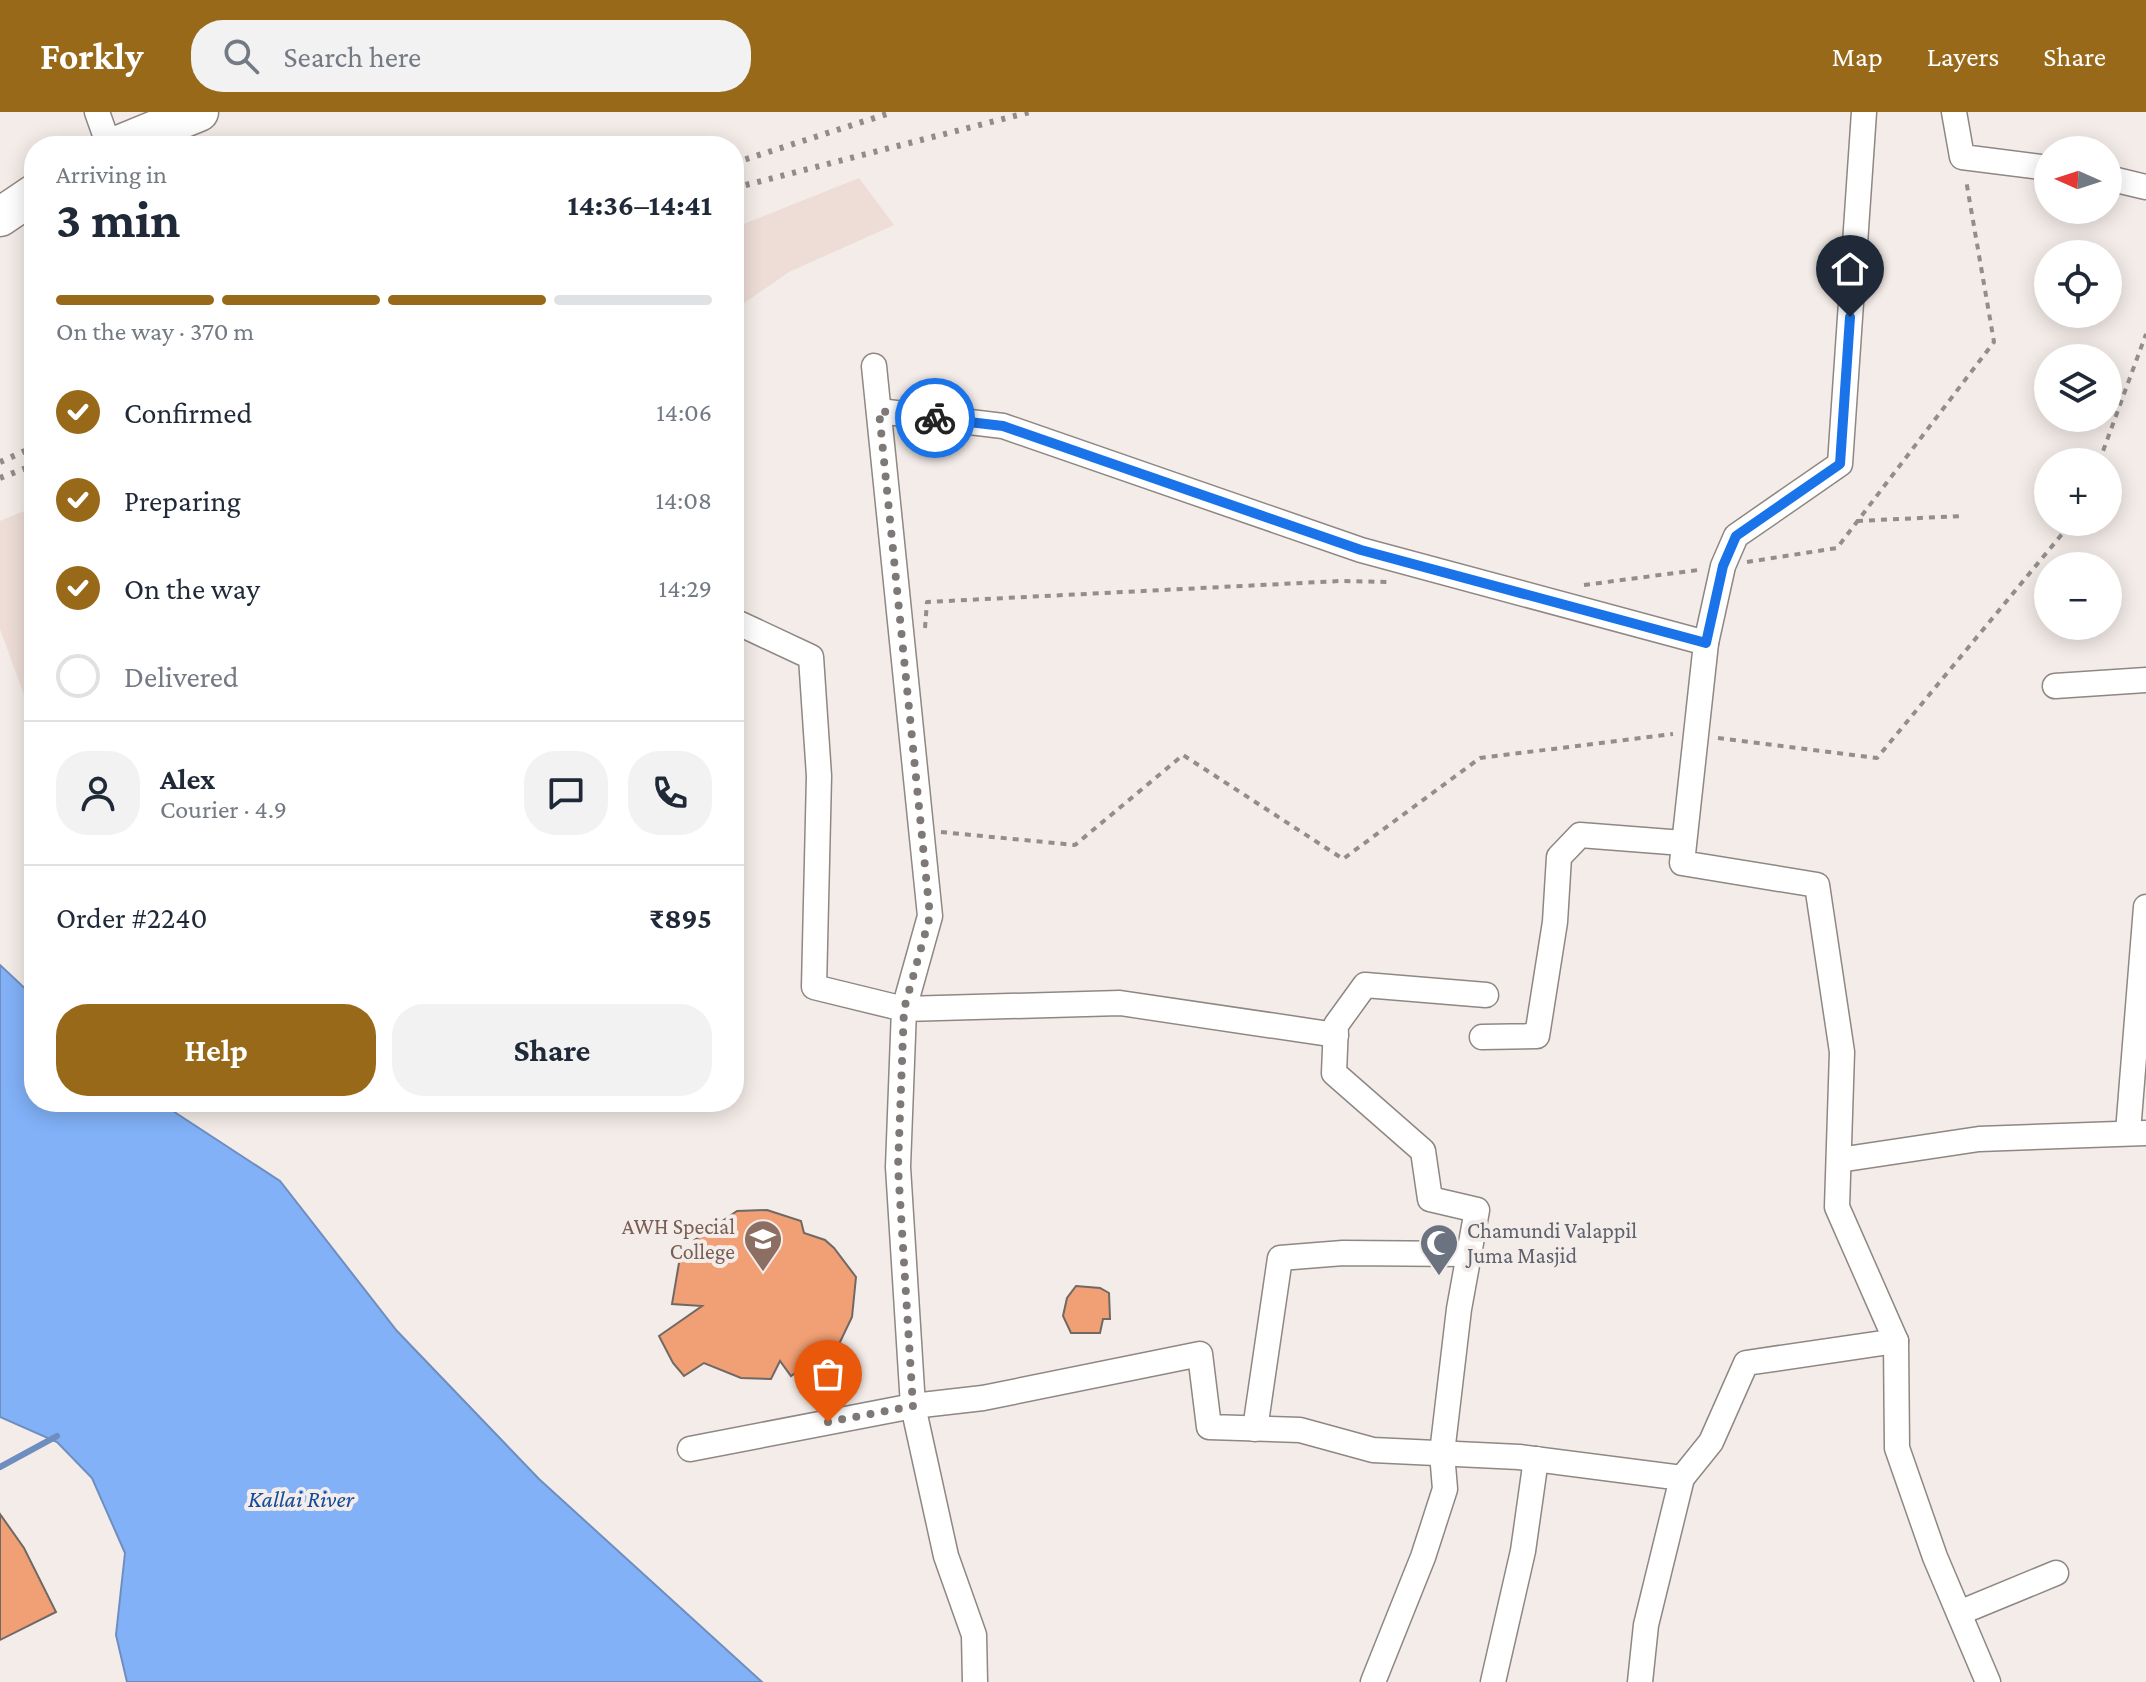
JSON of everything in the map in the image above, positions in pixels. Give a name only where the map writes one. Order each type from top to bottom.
[{"type":"main road","points":[[140,136],[199,112]]},
{"type":"main road","points":[[0,217],[24,201]]},
{"type":"street","points":[[97,112],[105,136]]},
{"type":"street","points":[[1864,112],[1840,464],[1736,536],[1723,566],[1706,643],[1682,863],[1817,885],[1842,1052],[1837,1207],[1896,1341],[1897,1448],[1988,1682]]},
{"type":"street","points":[[1954,112],[1962,157],[2034,166]]},
{"type":"street","points":[[2122,181],[2146,187]]},
{"type":"street","points":[[874,366],[930,916],[904,1009],[898,1167],[913,1406],[946,1556],[974,1635],[975,1682]]},
{"type":"street","points":[[879,411],[1003,426],[1361,550],[1706,643]]},
{"type":"street","points":[[744,626],[811,657],[819,776],[814,987],[904,1009],[1120,1003],[1336,1035]]},
{"type":"street","points":[[2055,686],[2146,680]]},
{"type":"street","points":[[1482,1037],[1537,1036],[1555,922],[1559,857],[1580,835],[1683,843]]},
{"type":"street","points":[[1839,1160],[1979,1139],[2137,1132],[2146,907]]},
{"type":"street","points":[[1373,1682],[1423,1557],[1445,1489],[1442,1453],[1459,1309],[1477,1210],[1430,1199],[1423,1151],[1334,1073],[1336,1025],[1365,985],[1486,995]]},
{"type":"street","points":[[1255,1429],[1280,1258],[1343,1253],[1469,1254]]},
{"type":"street","points":[[1640,1682],[1646,1625],[1682,1478],[1711,1442],[1746,1363],[1896,1341]]},
{"type":"street","points":[[690,1449],[913,1406],[983,1398],[1200,1354],[1209,1427],[1300,1430],[1373,1450],[1536,1459],[1682,1478]]},
{"type":"street","points":[[1493,1682],[1523,1551],[1536,1459]]},
{"type":"street","points":[[1959,1613],[2056,1573]]},
{"type":"path","points":[[1580,585],[1837,548],[1994,342],[1962,157]]},
{"type":"path","points":[[2104,448],[2146,334]]},
{"type":"path","points":[[1857,521],[1962,516]]},
{"type":"path","points":[[1708,737],[1877,758],[2060,536]]},
{"type":"path","points":[[924,633],[927,602],[1340,581],[1388,582]]},
{"type":"path","points":[[940,832],[1075,845],[1183,755],[1343,859],[1480,758],[1677,733]]},
{"type":"shaded area","points":[[859,178],[894,225],[789,272],[744,303],[744,224]]},
{"type":"shaded area","points":[[24,511],[24,695],[0,629],[0,521]]},
{"type":"water","name":"Kallai River","points":[[0,965],[24,988],[24,1112],[174,1112],[280,1181],[397,1331],[539,1479],[762,1682],[127,1682],[116,1635],[125,1553],[92,1478],[57,1442],[0,1417]]},
{"type":"building","points":[[767,1210],[801,1221],[804,1233],[825,1240],[856,1277],[852,1317],[840,1342],[791,1376],[780,1361],[771,1379],[741,1378],[704,1363],[684,1376],[673,1363],[659,1336],[702,1306],[672,1304],[680,1257],[704,1260],[693,1241],[737,1211]]},
{"type":"building","points":[[1076,1286],[1100,1288],[1109,1293],[1110,1319],[1103,1319],[1100,1333],[1071,1333],[1063,1316],[1067,1298]]},
{"type":"building","points":[[0,1514],[24,1548],[56,1612],[0,1640]]},
{"type":"waterway","points":[[0,1467],[57,1436]]},
{"type":"railway","points":[[744,160],[893,112]]},
{"type":"railway","points":[[744,185],[1030,112]]},
{"type":"railway","points":[[0,462],[24,451]]},
{"type":"railway","points":[[0,478],[24,469]]},
{"type":"way so far","points":[[828,1422],[913,1406],[898,1167],[899,1135],[904,1009],[930,916],[879,411],[935,418]]},
{"type":"place","name":"AWH Special College","points":[[763,1273]]},
{"type":"place","name":"Chamundi Valappil Juma Masjid","points":[[1439,1277]]},
{"type":"route","points":[[935,418],[1003,426],[1361,550],[1706,643],[1723,566],[1736,536],[1840,464],[1850,317]]}]
